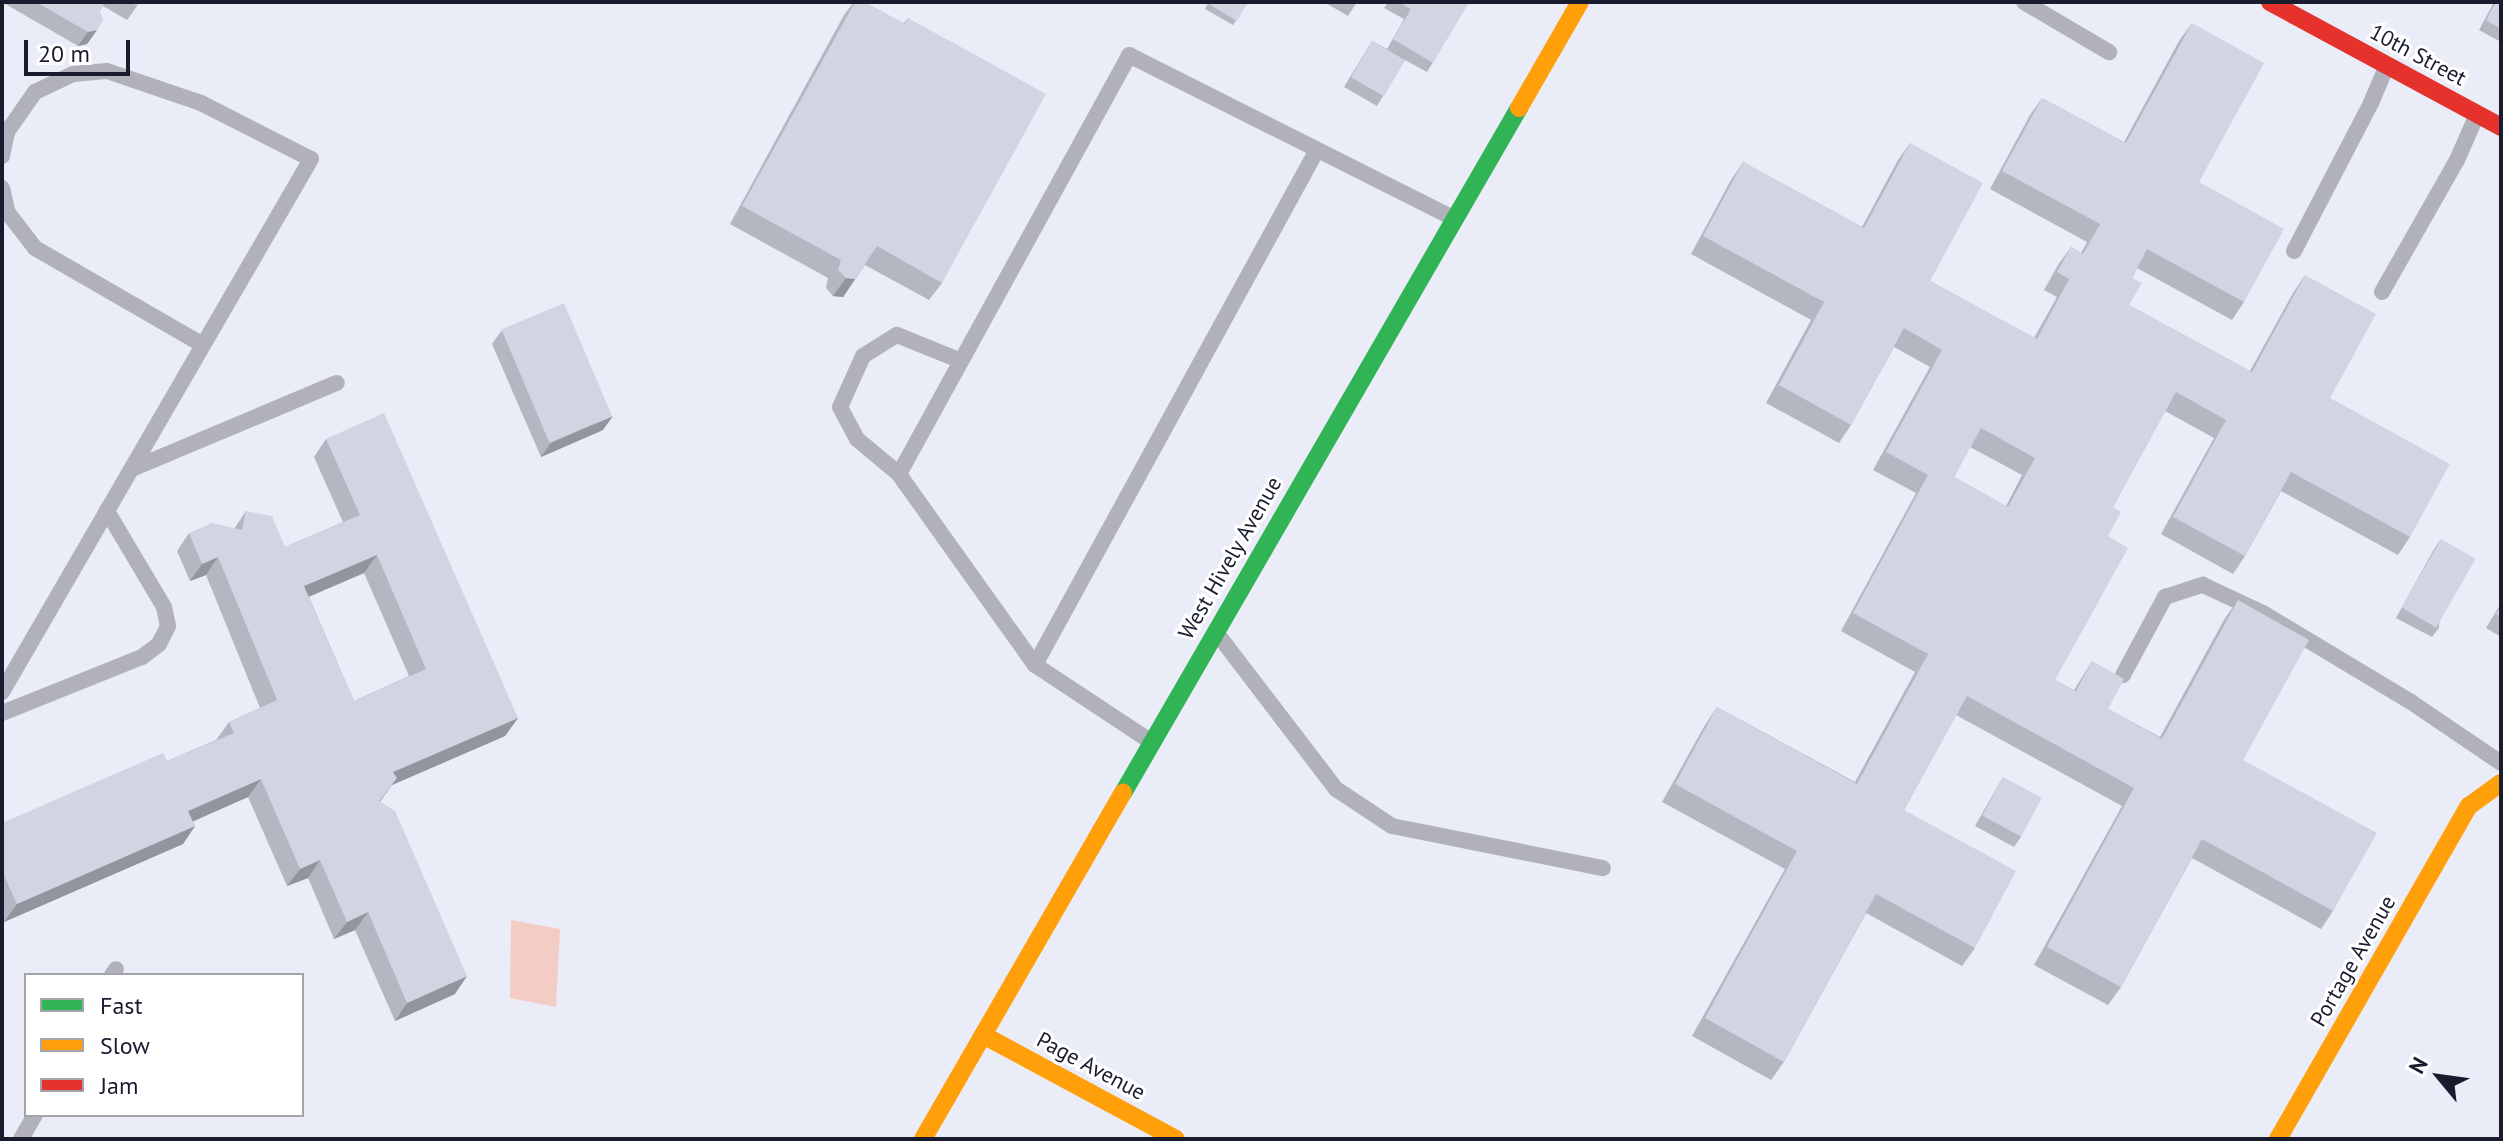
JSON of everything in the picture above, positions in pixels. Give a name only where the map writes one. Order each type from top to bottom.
[{"type":"street","name":"West Hively Avenue","points":[[923,1139],[1580,2]]},
{"type":"street","name":"10th Street","points":[[2270,2],[2501,127]]},
{"type":"street","name":"Portage Avenue","points":[[2278,1139],[2469,806],[2501,783]]},
{"type":"street","name":"Page Avenue","points":[[983,1035],[1176,1139]]},
{"type":"lane","points":[[2024,2],[2109,52]]},
{"type":"lane","points":[[899,474],[1129,55],[1455,219]]},
{"type":"lane","points":[[2294,251],[2371,103],[2387,65]]},
{"type":"lane","points":[[2,156],[7,132],[35,92],[73,74],[107,71],[201,103],[311,159],[2,692]]},
{"type":"lane","points":[[2382,292],[2457,160],[2477,114]]},
{"type":"lane","points":[[1035,665],[1317,150]]},
{"type":"lane","points":[[2,188],[8,213],[35,248],[203,345]]},
{"type":"lane","points":[[961,361],[897,335],[863,356],[840,407],[857,439],[899,474],[1035,665],[1152,743]]},
{"type":"lane","points":[[132,469],[337,383]]},
{"type":"lane","points":[[2,713],[142,657],[159,644],[168,626],[164,607],[107,511]]},
{"type":"lane","points":[[2123,675],[2165,597],[2203,585],[2263,613],[2411,702],[2501,763]]},
{"type":"lane","points":[[1216,631],[1336,789],[1392,826],[1603,868]]},
{"type":"lane","points":[[21,1139],[34,1117]]},
{"type":"shaded area","points":[[511,920],[560,929],[556,1007],[510,998]]},
{"type":"building","points":[[36,2],[105,2],[100,11],[103,20],[97,30],[88,32]]},
{"type":"building","points":[[855,2],[865,2],[905,24],[908,18],[1046,94],[942,283],[877,246],[855,279],[846,278],[838,270],[841,260],[742,206]]},
{"type":"building","points":[[1210,2],[1248,2],[1237,21]]},
{"type":"building","points":[[1398,2],[1469,2],[1433,63],[1393,39],[1411,9]]},
{"type":"building","points":[[2496,2],[2501,2],[2501,29],[2486,20]]},
{"type":"building","points":[[2192,23],[2264,63],[2199,182],[2284,229],[2244,302],[2147,249],[2132,278],[2142,283],[2129,305],[2252,372],[2305,275],[2376,314],[2330,398],[2450,464],[2410,537],[2291,472],[2245,556],[2173,517],[2226,420],[2176,392],[2113,507],[2121,512],[2108,536],[2128,548],[2055,680],[2076,691],[2092,661],[2124,679],[2108,709],[2162,739],[2238,600],[2309,640],[2243,760],[2377,833],[2333,911],[2202,839],[2121,987],[2047,947],[2134,788],[1967,696],[1904,810],[2016,871],[1975,948],[1876,894],[1784,1062],[1705,1018],[1797,851],[1675,784],[1717,707],[1857,784],[1928,654],[1853,613],[1928,475],[1886,452],[1942,350],[1904,328],[1851,425],[1779,385],[1824,302],[1703,236],[1743,162],[1864,228],[1910,143],[1983,183],[1930,281],[2037,339],[2069,279],[2057,272],[2071,247],[2083,254],[2100,224],[2002,171],[2042,98],[2126,143]],"holes":[[[1981,428],[2035,458],[2008,507],[1954,477]]]},
{"type":"building","points":[[1372,41],[1405,60],[1384,96],[1351,77]]},
{"type":"building","points":[[564,303],[612,416],[549,443],[501,330]]},
{"type":"building","points":[[384,413],[518,718],[393,772],[397,778],[379,801],[395,811],[467,976],[407,1003],[368,912],[347,922],[320,860],[300,869],[261,779],[188,811],[195,826],[17,904],[2,871],[2,823],[163,753],[167,761],[234,733],[229,722],[277,700],[218,557],[202,564],[189,533],[212,523],[242,530],[246,511],[272,516],[285,547],[360,515],[326,439]],"holes":[[[377,555],[426,669],[354,701],[304,586]]]},
{"type":"building","points":[[2441,539],[2476,559],[2436,627],[2402,607]]},
{"type":"building","points":[[2003,777],[2042,798],[2021,837],[1982,816]]},
{"type":"traffic: fast","points":[[1123,793],[1519,108]]},
{"type":"traffic: slow","points":[[1519,108],[1580,2]]},
{"type":"traffic: slow","points":[[2278,1139],[2469,806],[2501,783]]},
{"type":"traffic: slow","points":[[923,1139],[1123,793]]},
{"type":"traffic: slow","points":[[983,1035],[1176,1139]]},
{"type":"traffic: jam","points":[[2270,2],[2501,127]]}]
